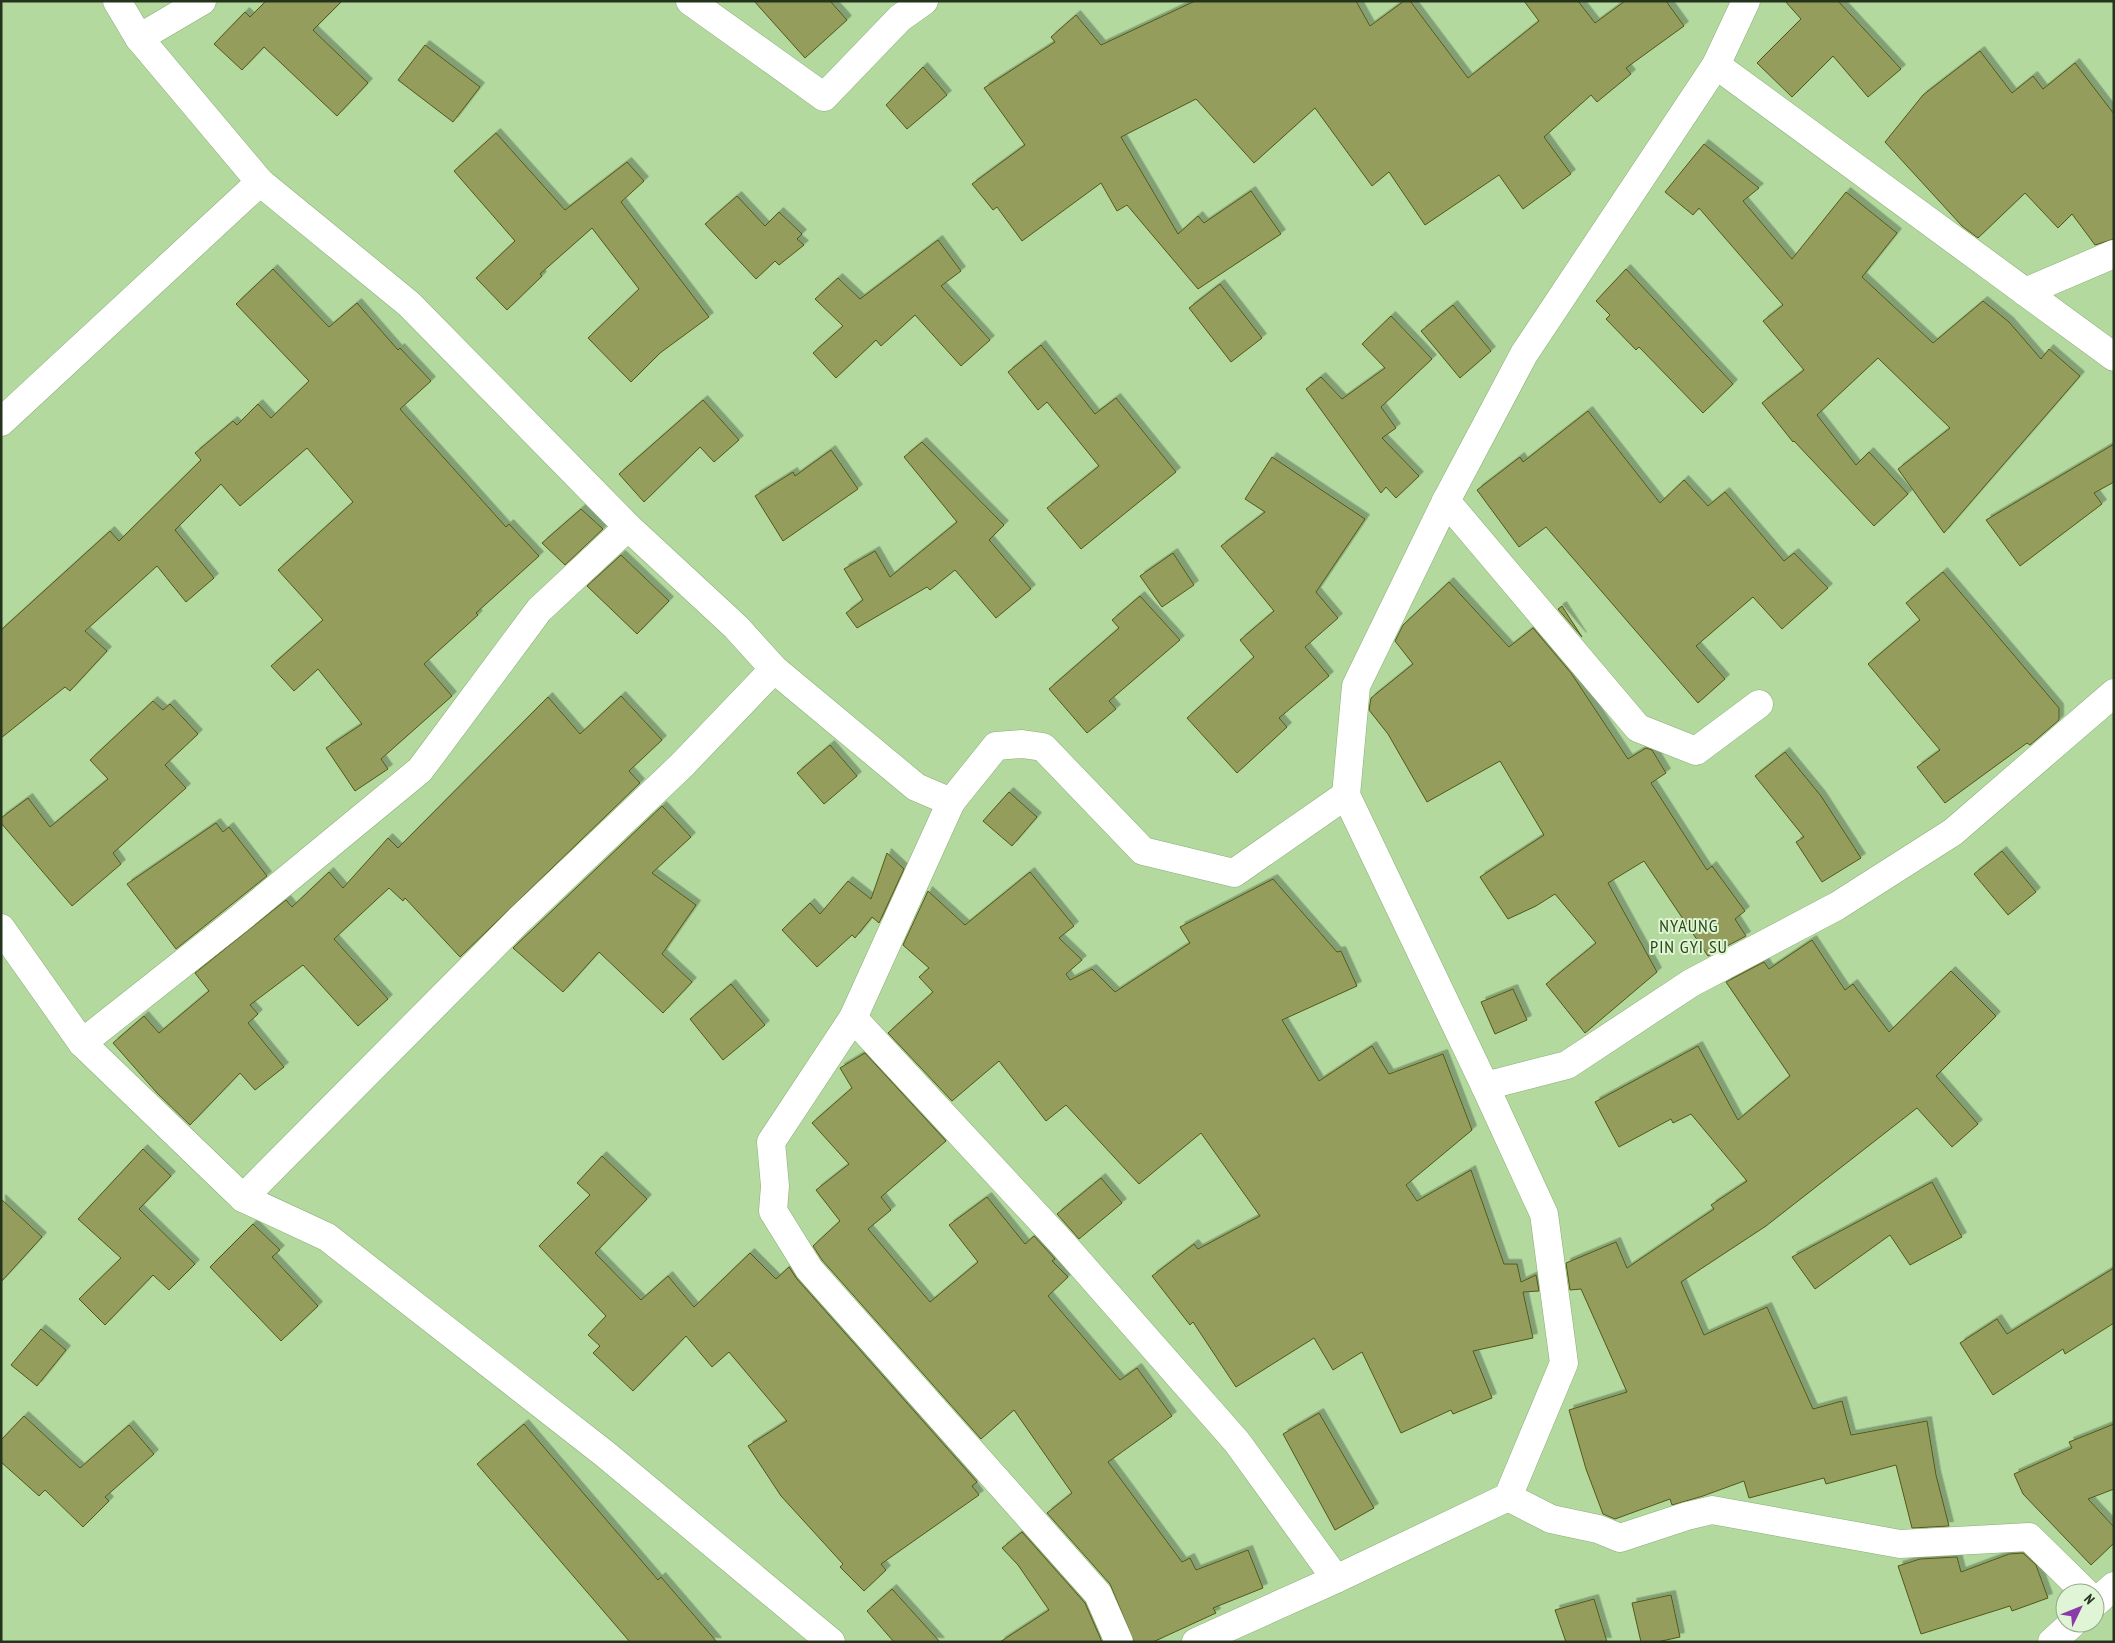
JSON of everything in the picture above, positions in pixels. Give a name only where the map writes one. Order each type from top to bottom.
[{"type":"street","points":[[117,1],[139,38],[260,182],[409,304],[628,527],[736,627],[774,669],[916,787],[952,802]]},
{"type":"street","points":[[139,38],[202,1]]},
{"type":"street","points":[[690,1],[824,97],[900,18],[924,1]]},
{"type":"street","points":[[1196,1642],[1336,1579],[1508,1497],[1564,1363],[1544,1214],[1346,795],[1356,686],[1446,501],[1524,354],[1716,64],[1746,1]]},
{"type":"street","points":[[1716,64],[2114,357]]},
{"type":"street","points":[[1,422],[260,182]]},
{"type":"street","points":[[2025,292],[2114,254]]},
{"type":"street","points":[[1446,501],[1638,728],[1696,752],[1759,704]]},
{"type":"street","points":[[82,1043],[239,919],[420,770],[539,610],[628,527]]},
{"type":"street","points":[[243,1198],[519,920],[682,765],[774,669]]},
{"type":"street","points":[[1485,1086],[1567,1065],[1691,983],[1837,906],[1953,832],[2114,693]]},
{"type":"street","points":[[1119,1642],[1098,1594],[809,1269],[773,1211],[775,1186],[771,1142],[853,1018],[952,802],[996,746],[1022,744],[1043,747],[1143,851],[1234,873],[1346,795]]},
{"type":"street","points":[[1,928],[82,1043],[243,1198],[327,1237],[605,1454],[832,1642]]},
{"type":"street","points":[[853,1018],[1062,1243],[1237,1442],[1336,1579]]},
{"type":"street","points":[[1508,1497],[1551,1519],[1598,1529],[1620,1538],[1687,1516],[1712,1510],[1816,1527],[1900,1544],[2029,1537],[2081,1583]]},
{"type":"street","points":[[2052,1642],[2062,1633]]},
{"type":"building","points":[[266,1],[342,1],[313,30],[368,83],[337,116],[264,47],[242,70],[214,44],[245,12],[250,17]]},
{"type":"building","points":[[754,1],[830,1],[847,20],[805,58]]},
{"type":"building","points":[[1195,1],[1356,1],[1370,26],[1404,1],[1410,1],[1468,78],[1539,21],[1524,1],[1578,1],[1595,23],[1625,1],[1666,1],[1684,26],[1626,68],[1631,74],[1597,102],[1591,95],[1544,137],[1571,174],[1523,209],[1499,175],[1425,225],[1389,172],[1372,186],[1315,108],[1254,163],[1196,99],[1121,137],[1178,234],[1198,216],[1204,223],[1251,191],[1281,234],[1198,289],[1127,205],[1117,211],[1101,183],[1022,241],[997,207],[993,210],[972,184],[1025,145],[984,88],[1055,42],[1051,37],[1076,15],[1101,45]]},
{"type":"building","points":[[1785,1],[1838,1],[1901,69],[1868,97],[1833,56],[1792,97],[1757,63],[1801,19]]},
{"type":"building","points":[[425,45],[480,87],[453,122],[398,80]]},
{"type":"building","points":[[1980,51],[2012,93],[2033,76],[2043,89],[2075,63],[2114,114],[2114,239],[2095,245],[2072,214],[2058,228],[2025,193],[1978,238],[1962,226],[1885,142],[1923,95]]},
{"type":"building","points":[[923,67],[947,95],[907,129],[886,105]]},
{"type":"building","points":[[496,133],[565,210],[627,162],[644,181],[621,202],[709,317],[660,353],[631,382],[588,338],[639,289],[592,228],[540,274],[542,276],[507,310],[476,278],[515,241],[454,171]]},
{"type":"building","points":[[1704,144],[1759,188],[1743,201],[1792,259],[1846,192],[1897,233],[1862,277],[1933,343],[1983,301],[2009,322],[2041,359],[2049,349],[2080,376],[1944,533],[1898,469],[1950,428],[1878,358],[1817,415],[1856,465],[1869,452],[1908,494],[1874,526],[1793,442],[1762,403],[1804,370],[1763,321],[1783,305],[1699,208],[1693,215],[1665,192]]},
{"type":"building","points":[[737,196],[765,226],[779,212],[802,234],[797,239],[804,245],[779,265],[775,261],[756,279],[705,224]]},
{"type":"building","points":[[938,240],[961,271],[941,286],[990,340],[961,366],[915,315],[881,346],[876,340],[836,378],[813,353],[843,326],[815,299],[838,278],[860,299]]},
{"type":"building","points":[[273,269],[329,327],[357,303],[398,350],[400,348],[431,381],[400,409],[506,527],[509,524],[539,556],[476,613],[478,615],[424,664],[452,696],[381,759],[388,769],[355,791],[326,748],[362,724],[318,669],[294,691],[271,666],[323,620],[278,570],[353,502],[307,448],[240,506],[221,484],[175,530],[214,578],[186,602],[157,566],[85,631],[107,651],[70,691],[65,687],[1,738],[1,630],[110,531],[119,541],[201,460],[195,453],[233,421],[237,425],[258,404],[271,418],[309,381],[236,304]]},
{"type":"building","points":[[1626,269],[1733,384],[1703,413],[1639,347],[1636,350],[1606,319],[1610,315],[1596,301]]},
{"type":"building","points":[[1220,284],[1262,338],[1231,362],[1189,308]]},
{"type":"building","points":[[1453,305],[1491,351],[1460,378],[1421,331]]},
{"type":"building","points":[[1391,316],[1432,359],[1381,407],[1396,428],[1382,438],[1419,476],[1396,498],[1386,487],[1381,493],[1306,389],[1321,377],[1342,399],[1385,368],[1362,344]]},
{"type":"building","points":[[1041,345],[1095,414],[1116,398],[1176,472],[1081,549],[1047,508],[1099,466],[1047,402],[1038,410],[1008,372]]},
{"type":"building","points":[[703,400],[739,440],[714,462],[700,447],[644,502],[619,474]]},
{"type":"building","points":[[1588,411],[1660,503],[1684,480],[1708,506],[1725,492],[1784,561],[1794,553],[1828,588],[1782,629],[1753,597],[1696,646],[1725,679],[1698,703],[1546,527],[1519,547],[1477,490],[1520,457],[1523,462]]},
{"type":"building","points":[[922,442],[1004,525],[989,540],[1031,589],[996,618],[955,570],[930,590],[927,587],[857,628],[846,613],[863,600],[844,569],[875,551],[890,577],[957,522],[904,457]]},
{"type":"building","points":[[2114,444],[2114,482],[2094,493],[2102,504],[2020,566],[1986,520]]},
{"type":"building","points":[[831,450],[858,489],[783,541],[755,496],[793,472],[795,476]]},
{"type":"building","points":[[1272,457],[1365,519],[1316,592],[1338,618],[1305,647],[1329,676],[1279,718],[1287,727],[1237,773],[1187,718],[1254,657],[1240,640],[1274,611],[1221,546],[1265,512],[1245,499]]},
{"type":"building","points":[[581,509],[603,529],[565,565],[542,543]]},
{"type":"building","points":[[1173,553],[1194,585],[1162,607],[1140,576]]},
{"type":"building","points":[[621,555],[669,601],[637,634],[587,586]]},
{"type":"building","points":[[1943,572],[2059,708],[2059,720],[2030,745],[2027,743],[1945,803],[1917,767],[1940,750],[1868,664],[1920,620],[1906,603]]},
{"type":"building","points":[[1449,582],[1509,647],[1533,628],[1571,673],[1628,759],[1646,748],[1652,750],[1666,773],[1651,783],[1707,870],[1712,866],[1745,911],[1735,919],[1746,936],[1708,956],[1644,861],[1608,883],[1657,972],[1585,1033],[1546,984],[1596,943],[1555,894],[1536,906],[1508,919],[1480,877],[1544,835],[1500,761],[1427,802],[1388,734],[1369,710],[1371,698],[1413,664],[1395,641],[1403,625]]},
{"type":"building","points":[[1140,596],[1180,640],[1109,701],[1116,709],[1087,733],[1049,689],[1119,628],[1112,620]]},
{"type":"building","points":[[1562,606],[1582,637],[1558,609]]},
{"type":"building","points":[[621,696],[662,740],[629,771],[640,783],[460,957],[405,898],[403,901],[389,888],[334,939],[388,999],[358,1026],[303,965],[250,1005],[258,1014],[248,1023],[284,1067],[255,1090],[240,1073],[190,1125],[157,1093],[113,1043],[144,1016],[159,1033],[209,991],[195,973],[286,900],[292,907],[329,872],[343,888],[388,838],[398,848],[548,697],[580,734]]},
{"type":"building","points":[[153,701],[163,710],[170,704],[198,734],[165,765],[186,788],[113,853],[121,864],[72,906],[1,823],[1,818],[28,798],[50,827],[108,779],[90,760]]},
{"type":"building","points":[[830,745],[857,776],[824,804],[797,773]]},
{"type":"building","points":[[1785,752],[1821,796],[1861,858],[1822,882],[1796,842],[1804,837],[1755,776]]},
{"type":"building","points":[[1009,792],[1037,817],[1012,846],[983,821]]},
{"type":"building","points":[[662,806],[691,837],[652,873],[696,905],[662,954],[692,982],[663,1013],[599,952],[563,992],[513,948]]},
{"type":"building","points":[[216,823],[223,832],[229,827],[267,876],[176,949],[127,884]]},
{"type":"building","points":[[2002,851],[2036,892],[2008,915],[1974,874]]},
{"type":"building","points":[[887,853],[904,869],[879,923],[872,917],[855,938],[852,935],[817,967],[782,930],[810,903],[820,914],[848,881],[871,899]]},
{"type":"building","points":[[1030,872],[1074,926],[1059,938],[1082,960],[1066,974],[1070,980],[1092,969],[1115,992],[1190,943],[1180,927],[1273,879],[1337,952],[1341,951],[1357,986],[1282,1020],[1319,1081],[1372,1046],[1389,1074],[1443,1054],[1472,1130],[1406,1185],[1417,1201],[1471,1170],[1504,1264],[1517,1264],[1521,1282],[1536,1275],[1539,1291],[1523,1292],[1533,1338],[1473,1351],[1492,1398],[1453,1414],[1451,1410],[1401,1433],[1362,1352],[1333,1370],[1314,1338],[1236,1387],[1193,1322],[1190,1325],[1152,1276],[1194,1244],[1198,1249],[1260,1216],[1201,1133],[1139,1184],[1066,1105],[1046,1121],[999,1061],[952,1101],[888,1033],[933,992],[919,977],[929,968],[903,945],[928,891],[965,925]]},
{"type":"building","points":[[1812,940],[1845,990],[1853,984],[1889,1032],[1951,971],[1996,1016],[1936,1076],[1978,1124],[1952,1147],[1917,1108],[1766,1226],[1681,1282],[1704,1335],[1767,1307],[1813,1409],[1842,1401],[1851,1435],[1927,1421],[1936,1475],[1949,1526],[1912,1528],[1896,1465],[1826,1484],[1824,1478],[1749,1498],[1744,1481],[1672,1505],[1670,1499],[1615,1519],[1603,1514],[1586,1469],[1569,1410],[1627,1392],[1581,1289],[1570,1290],[1566,1263],[1616,1242],[1627,1268],[1714,1209],[1711,1205],[1747,1181],[1691,1114],[1673,1123],[1671,1119],[1619,1147],[1595,1102],[1698,1046],[1738,1120],[1790,1076],[1726,982],[1764,962],[1769,969]]},
{"type":"building","points":[[731,984],[765,1025],[723,1060],[690,1019]]},
{"type":"building","points":[[1513,989],[1527,1020],[1495,1034],[1481,1002]]},
{"type":"building","points":[[865,1053],[946,1141],[881,1197],[891,1210],[868,1229],[930,1302],[978,1262],[949,1225],[987,1197],[1025,1244],[1034,1236],[1055,1259],[1052,1261],[1068,1277],[1048,1296],[1120,1380],[1137,1368],[1172,1416],[1108,1462],[1182,1562],[1190,1558],[1196,1570],[1248,1550],[1263,1588],[1213,1608],[1216,1613],[1153,1642],[1134,1642],[1110,1584],[1047,1513],[1072,1493],[1014,1410],[981,1439],[822,1260],[813,1246],[840,1221],[816,1190],[849,1164],[812,1123],[852,1088],[840,1068]]},
{"type":"building","points":[[143,1149],[171,1176],[139,1209],[195,1264],[169,1290],[153,1275],[105,1325],[79,1299],[121,1258],[78,1219]]},
{"type":"building","points":[[602,1156],[647,1199],[595,1253],[641,1300],[668,1276],[694,1307],[750,1253],[776,1279],[789,1267],[797,1279],[977,1482],[972,1486],[979,1495],[881,1564],[886,1570],[864,1591],[840,1567],[843,1564],[781,1496],[748,1446],[787,1421],[729,1352],[712,1367],[686,1336],[633,1391],[593,1353],[600,1346],[588,1335],[606,1316],[539,1246],[590,1195],[577,1183]]},
{"type":"building","points":[[1101,1178],[1122,1203],[1079,1239],[1057,1214]]},
{"type":"building","points":[[1932,1182],[1962,1237],[1910,1265],[1890,1235],[1815,1289],[1792,1257]]},
{"type":"building","points":[[1,1199],[42,1237],[1,1282]]},
{"type":"building","points":[[253,1224],[280,1250],[272,1257],[318,1306],[281,1341],[210,1267]]},
{"type":"building","points":[[2114,1268],[2114,1323],[2065,1354],[2063,1349],[1993,1395],[1960,1343],[1997,1319],[2007,1334]]},
{"type":"building","points":[[41,1329],[66,1350],[37,1386],[11,1365]]},
{"type":"building","points":[[1319,1413],[1374,1508],[1335,1530],[1283,1434]]},
{"type":"building","points":[[24,1416],[80,1468],[129,1425],[154,1454],[105,1497],[109,1501],[83,1527],[45,1490],[39,1496],[1,1462],[1,1440]]},
{"type":"building","points":[[524,1424],[658,1580],[661,1577],[717,1642],[630,1642],[477,1464]]},
{"type":"building","points":[[2114,1424],[2114,1489],[2088,1499],[2114,1527],[2114,1543],[2091,1565],[2023,1494],[2014,1474],[2072,1448],[2069,1442]]},
{"type":"building","points":[[1022,1532],[1085,1603],[1102,1642],[1000,1642],[1049,1610],[1018,1565],[1002,1548]]},
{"type":"building","points":[[2023,1553],[2036,1565],[2048,1598],[2012,1611],[2010,1606],[1921,1634],[1898,1566],[1920,1559],[1957,1557],[1961,1572],[2009,1554]]},
{"type":"building","points":[[892,1589],[940,1642],[894,1642],[867,1611]]},
{"type":"building","points":[[1671,1595],[1680,1637],[1657,1642],[1641,1642],[1632,1603]]},
{"type":"building","points":[[1594,1599],[1607,1642],[1566,1642],[1555,1610]]},
{"type":"district","name":"NYAUNG PIN GYI SU","points":[[1689,936]]}]
